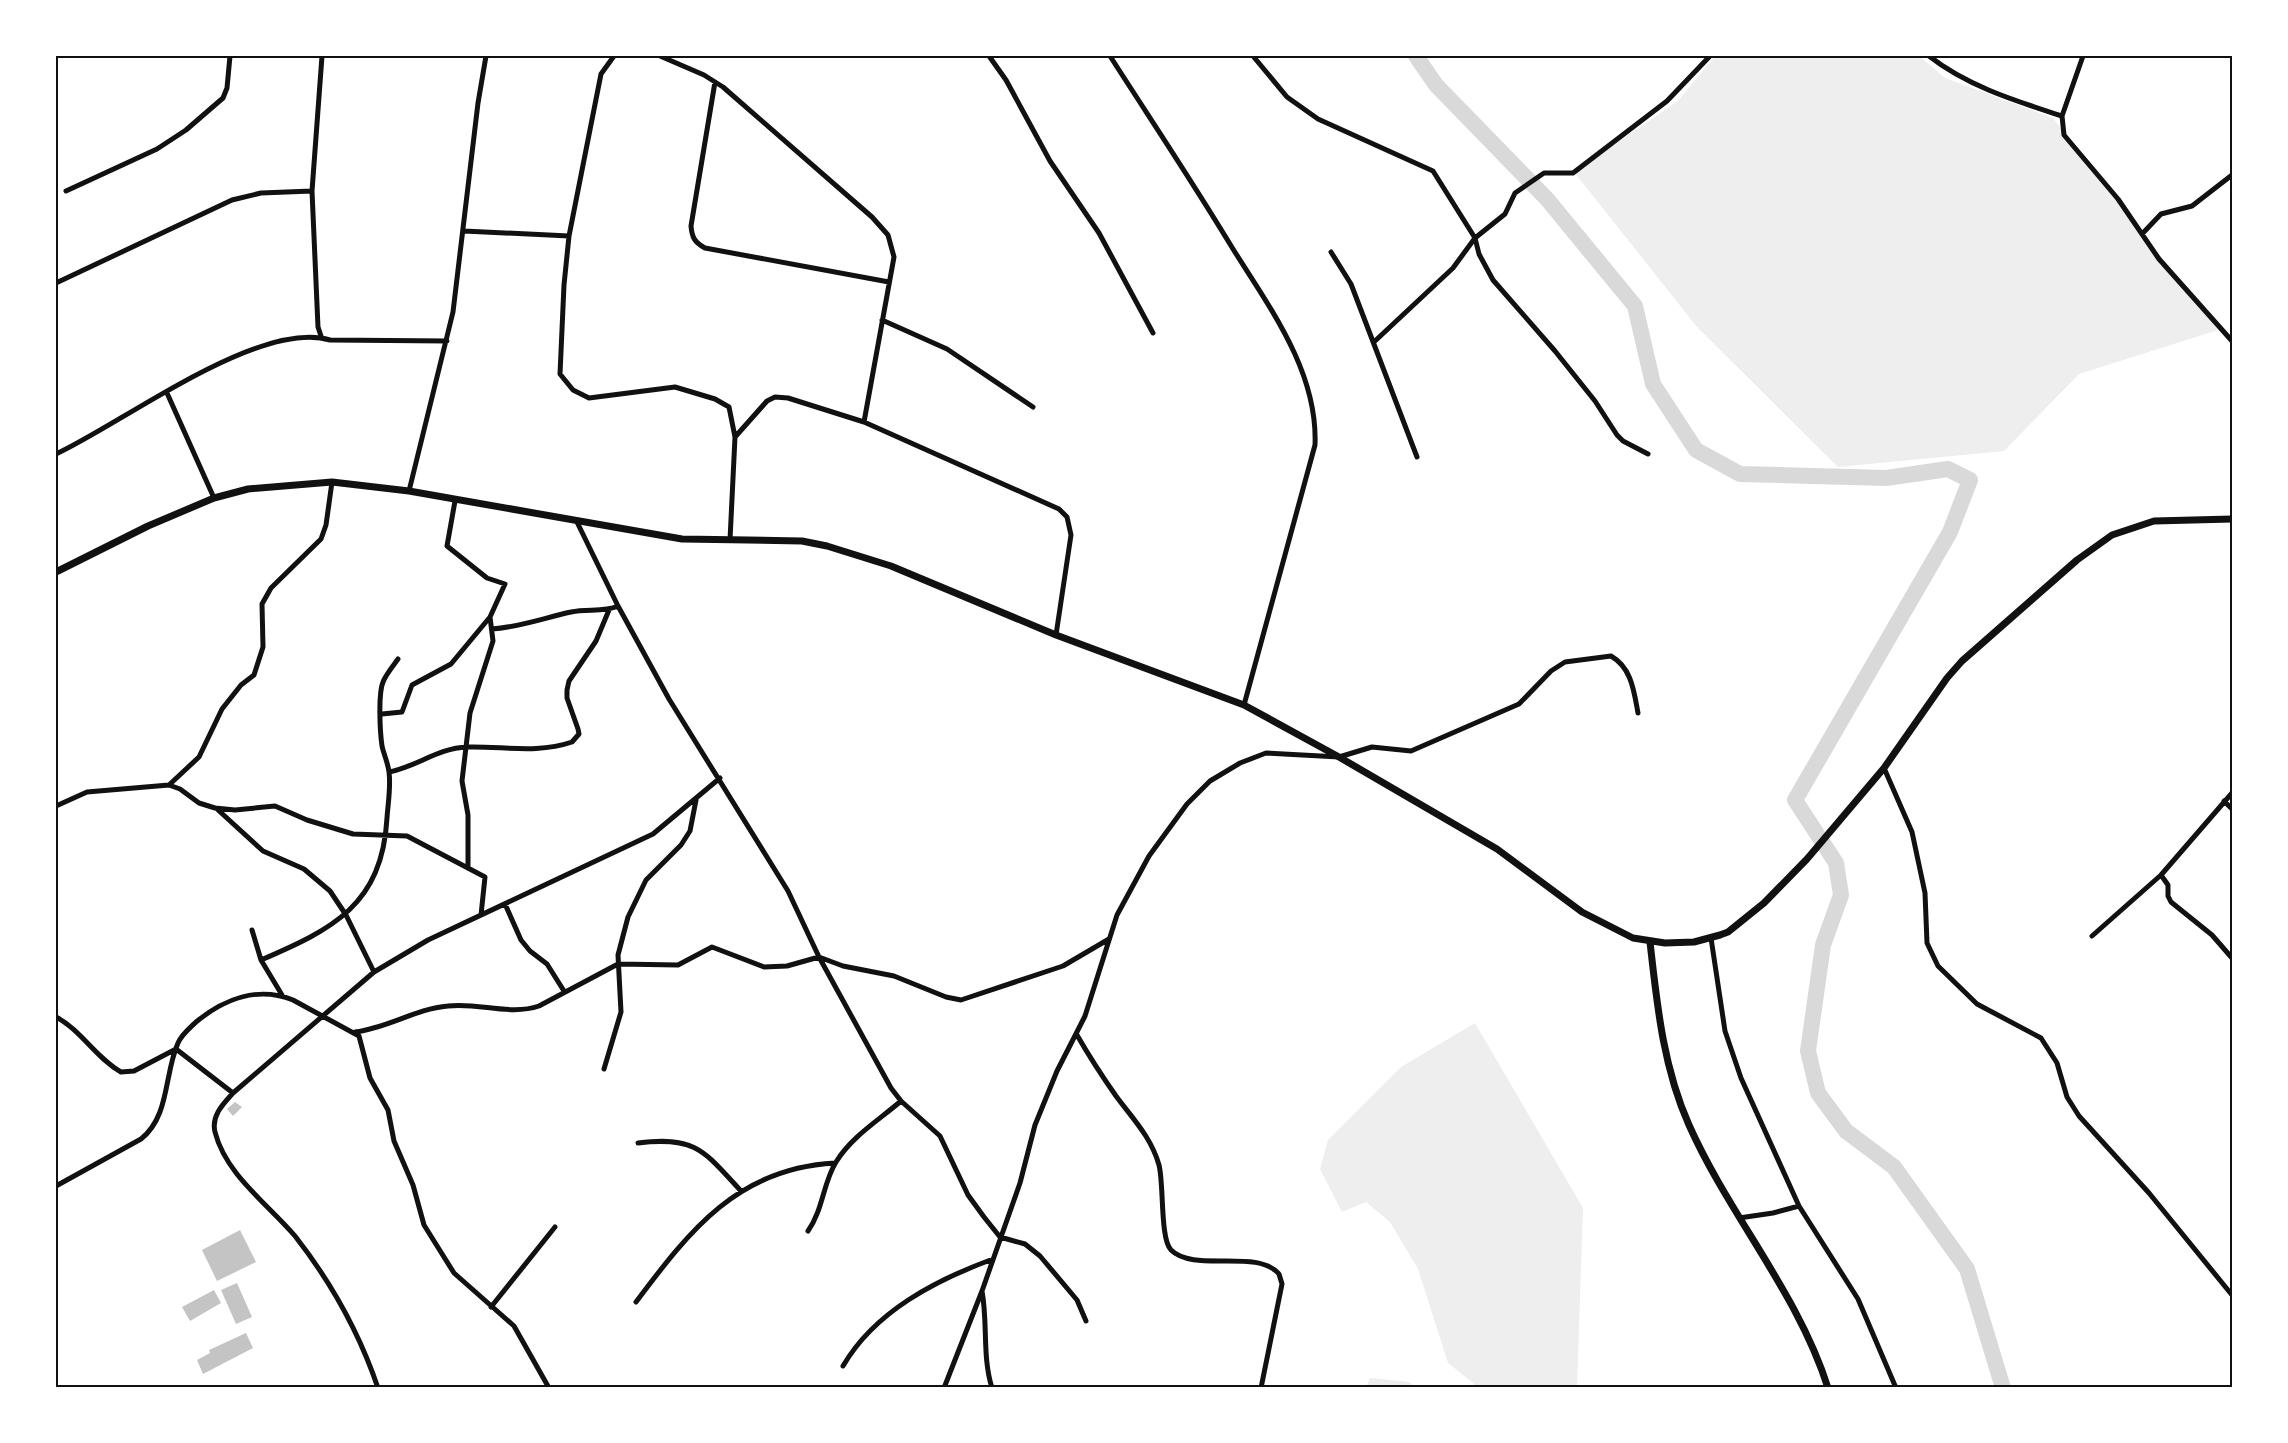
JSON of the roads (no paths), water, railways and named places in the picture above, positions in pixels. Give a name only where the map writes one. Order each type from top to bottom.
[{"type":"street","points":[[66,191],[157,149],[208,112],[223,98],[227,88],[230,56]]},
{"type":"street","points":[[321,336],[318,327],[312,191],[322,56]]},
{"type":"street","points":[[409,491],[447,341],[458,283],[475,125],[486,56]]},
{"type":"street","points":[[614,56],[600,74],[569,236],[559,363],[561,374],[565,382],[581,395],[600,399],[662,388],[685,389],[715,399],[729,407],[735,436],[730,540]]},
{"type":"street","points":[[660,56],[715,82],[853,199],[883,229],[894,249],[864,422]]},
{"type":"street","points":[[989,56],[1006,80],[1050,161],[1099,233],[1153,333]]},
{"type":"street","points":[[1110,56],[1266,298],[1295,356],[1311,402],[1316,425],[1315,445],[1244,705]]},
{"type":"street","points":[[1253,56],[1287,97],[1310,114],[1357,139],[1432,171],[1475,238],[1479,254],[1493,280],[1588,393],[1617,435],[1623,441],[1648,454]]},
{"type":"street","points":[[1375,341],[1453,268],[1475,238],[1505,214],[1515,193],[1544,173],[1573,173],[1667,101],[1710,56]]},
{"type":"street","points":[[1929,56],[1971,82],[2062,116]]},
{"type":"street","points":[[2083,56],[2062,116],[2064,135],[2118,199],[2159,259],[2232,341]]},
{"type":"street","points":[[715,82],[691,226],[692,237],[697,244],[705,248],[889,282]]},
{"type":"street","points":[[2142,234],[2161,214],[2192,206],[2232,176]]},
{"type":"street","points":[[56,283],[232,200],[261,194],[312,191]]},
{"type":"street","points":[[464,231],[569,236]]},
{"type":"street","points":[[1331,252],[1351,284],[1375,341],[1417,457]]},
{"type":"street","points":[[882,320],[947,349],[1032,407]]},
{"type":"street","points":[[56,454],[249,349],[278,340],[321,336],[330,340],[447,341]]},
{"type":"street","points":[[167,393],[214,498]]},
{"type":"street","points":[[735,436],[767,401],[780,396],[864,422],[1059,509],[1067,517],[1071,528],[1056,635]]},
{"type":"street","points":[[169,785],[202,754],[222,709],[241,685],[254,675],[263,647],[261,610],[265,598],[302,555],[321,539],[326,525],[332,482]]},
{"type":"street","points":[[56,572],[148,526],[214,498],[248,489],[332,482],[409,491],[455,501],[682,539],[802,541],[856,554],[891,566],[1056,635],[1244,705],[1339,757],[1497,849],[1582,912],[1633,938],[1650,942],[1684,942],[1711,938],[1728,932],[1807,859],[1884,768],[1947,678],[1962,661],[2097,544],[2120,532],[2154,521],[2232,519]]},
{"type":"street","points":[[382,714],[401,713],[412,684],[451,664],[490,616],[505,584],[487,578],[447,546],[455,501]]},
{"type":"street","points":[[576,520],[618,606],[669,699],[788,891],[819,957],[883,1075],[901,1101],[940,1136],[968,1196],[1000,1237],[1025,1244],[1040,1256],[1077,1300],[1086,1321]]},
{"type":"street","points":[[492,629],[512,628],[571,612],[609,610],[618,606]]},
{"type":"street","points":[[389,772],[407,767],[432,754],[466,747],[528,750],[567,744],[576,739],[578,729],[567,698],[569,681],[596,641],[609,610]]},
{"type":"street","points":[[468,867],[468,815],[462,787],[470,713],[491,647],[490,616]]},
{"type":"street","points":[[944,1388],[982,1291],[1020,1183],[1035,1125],[1092,998],[1120,908],[1149,856],[1187,804],[1210,781],[1240,763],[1266,753],[1339,757],[1372,747],[1412,750],[1519,704],[1557,666],[1597,656],[1611,656],[1622,664],[1631,682],[1638,713]]},
{"type":"street","points":[[261,960],[329,928],[346,915],[376,872],[384,852],[387,833],[389,772],[382,744],[382,684],[398,659]]},
{"type":"street","points":[[1884,768],[1912,832],[1925,893],[1927,943],[1938,966],[1977,1004],[2041,1038],[2057,1063],[2067,1097],[2079,1116],[2149,1193],[2232,1294]]},
{"type":"street","points":[[378,1388],[358,1336],[325,1278],[293,1234],[250,1190],[220,1146],[214,1120],[233,1093],[374,972],[428,940],[653,834],[720,778]]},
{"type":"street","points":[[56,806],[87,792],[169,785],[176,786],[199,803],[215,808],[235,810],[275,806],[311,821],[353,834],[387,833],[416,839],[486,879],[481,915]]},
{"type":"street","points":[[2092,936],[2161,875],[2232,793]]},
{"type":"street","points":[[604,1069],[621,1012],[622,992],[618,964],[620,945],[628,917],[641,889],[653,871],[681,845],[693,823],[696,800]]},
{"type":"street","points":[[2224,801],[2232,809]]},
{"type":"street","points":[[215,808],[263,851],[304,869],[330,891],[346,915],[374,972]]},
{"type":"street","points":[[2161,875],[2168,885],[2168,896],[2171,902],[2211,935],[2232,958]]},
{"type":"street","points":[[505,904],[526,948],[547,964],[564,991]]},
{"type":"street","points":[[252,930],[261,960],[282,995],[355,1032],[361,1038],[370,1078],[388,1110],[394,1142],[413,1185],[424,1225],[439,1244],[454,1273],[519,1332],[549,1388]]},
{"type":"street","points":[[1711,938],[1725,1031],[1745,1088],[1799,1206],[1858,1299],[1896,1388]]},
{"type":"street","points":[[355,1032],[382,1028],[410,1014],[449,1005],[526,1010],[539,1006],[618,964],[678,965],[712,946],[764,967],[787,966],[819,957],[843,966],[894,976],[946,997],[960,1000],[1063,966],[1109,939]]},
{"type":"street","points":[[1650,942],[1663,1040],[1682,1108],[1699,1146],[1809,1339],[1828,1388]]},
{"type":"street","points":[[56,1185],[141,1139],[152,1130],[168,1085],[176,1049],[187,1031],[215,1006],[230,999],[282,995]]},
{"type":"street","points":[[56,1017],[121,1072],[142,1067],[176,1049]]},
{"type":"street","points":[[1077,1035],[1092,1061],[1154,1148],[1161,1176],[1166,1237],[1171,1250],[1178,1255],[1192,1258],[1264,1265],[1279,1274],[1282,1284],[1261,1388]]},
{"type":"street","points":[[176,1049],[233,1093]]},
{"type":"street","points":[[808,1231],[820,1210],[835,1163],[852,1142],[901,1101]]},
{"type":"street","points":[[638,1143],[680,1142],[703,1150],[741,1191]]},
{"type":"street","points":[[636,1302],[681,1244],[741,1191],[759,1179],[795,1167],[835,1163]]},
{"type":"street","points":[[1739,1218],[1799,1206]]},
{"type":"street","points":[[491,1307],[555,1227]]},
{"type":"street","points":[[843,1366],[862,1338],[907,1302],[940,1281],[993,1259]]},
{"type":"street","points":[[982,1291],[986,1320],[986,1365],[992,1388]]},
{"type":"waterway","points":[[1416,56],[1436,85],[1547,199],[1635,306],[1653,384],[1696,450],[1740,474],[1886,478],[1948,469],[1970,480],[1950,532],[1795,800],[1836,863],[1841,895],[1823,945],[1808,1051],[1818,1093],[1846,1131],[1894,1167],[1967,1269],[2003,1388]]}]
